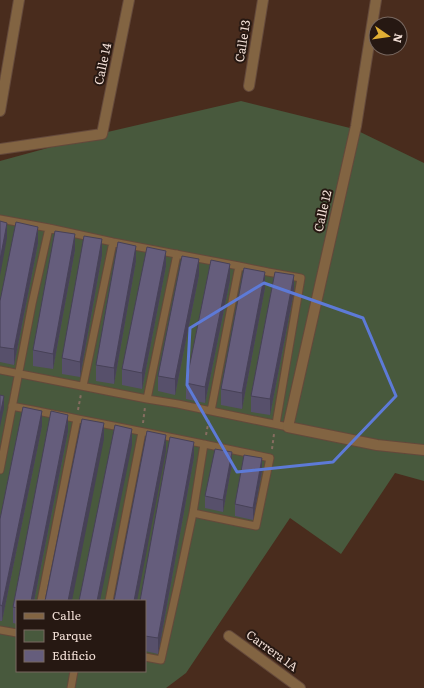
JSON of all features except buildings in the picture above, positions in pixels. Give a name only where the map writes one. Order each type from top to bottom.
[{"type":"street","points":[[0,111],[19,0]]},
{"type":"street","name":"Calle 14","points":[[0,149],[102,134],[129,0]]},
{"type":"street","name":"Calle 13","points":[[249,86],[263,0]]},
{"type":"street","name":"Calle 12","points":[[288,426],[356,126],[376,0]]},
{"type":"street","points":[[288,426],[377,445],[424,450]]},
{"type":"street","name":"Carrera 1A","points":[[229,636],[300,688]]},
{"type":"lane","points":[[0,219],[301,278],[276,424]]},
{"type":"lane","points":[[0,470],[32,304],[49,228]]},
{"type":"lane","points":[[82,386],[113,242]]},
{"type":"lane","points":[[147,399],[177,254]]},
{"type":"lane","points":[[211,412],[238,266]]},
{"type":"lane","points":[[0,370],[288,426]]},
{"type":"lane","points":[[12,406],[270,458],[256,526],[193,513]]},
{"type":"lane","points":[[41,600],[77,419]]},
{"type":"lane","points":[[109,600],[142,432]]},
{"type":"lane","points":[[146,657],[161,660],[193,513],[204,444]]},
{"type":"lane","points":[[0,630],[16,633]]},
{"type":"lane","points":[[71,688],[74,672]]},
{"type":"path","points":[[77,419],[82,386]]},
{"type":"path","points":[[142,432],[147,399]]},
{"type":"path","points":[[204,444],[211,412]]},
{"type":"path","points":[[270,458],[276,424]]},
{"type":"highlighted area","points":[[264,283],[363,318],[396,396],[333,462],[237,472],[187,385],[190,328]]},
{"type":"green space","points":[[241,101],[354,129],[424,163],[424,481],[395,473],[341,554],[290,518],[186,673],[166,688],[0,688],[0,161],[99,134]]}]
